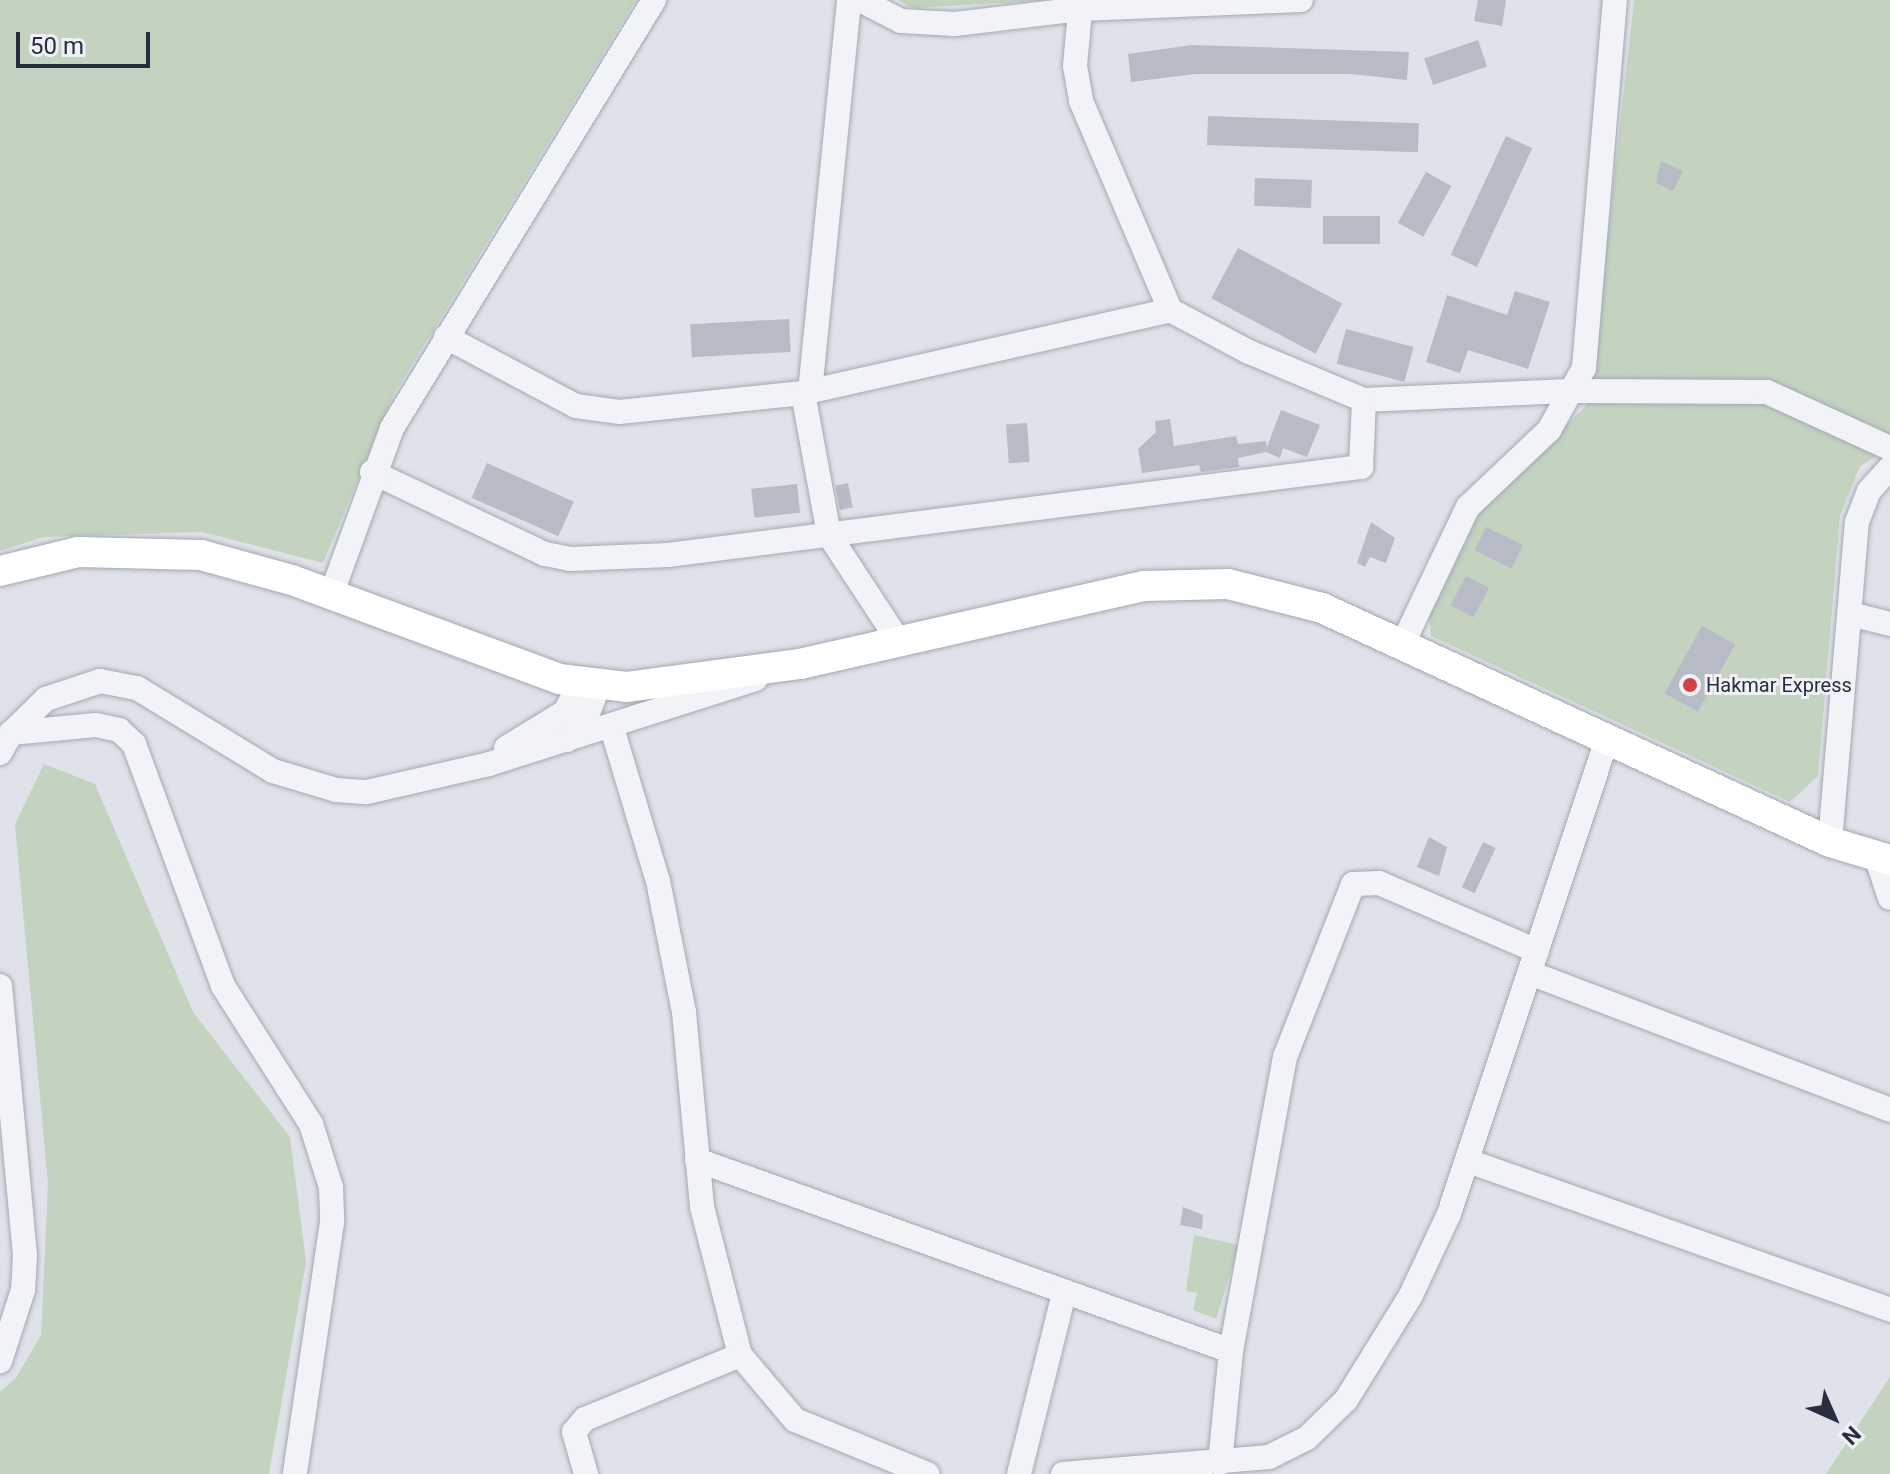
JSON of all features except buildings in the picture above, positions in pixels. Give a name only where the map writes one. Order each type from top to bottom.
[{"type":"main road","points":[[0,571],[78,552],[165,551],[238,564],[590,684],[667,684],[800,664],[1092,596],[1189,582],[1280,594],[1403,643],[1606,742],[1830,842],[1883,858]]},
{"type":"street","points":[[331,595],[372,472],[446,337],[654,0]]},
{"type":"street","points":[[849,0],[806,393],[829,535],[900,643]]},
{"type":"street","points":[[860,0],[901,21],[924,24],[1081,4],[1301,0]]},
{"type":"street","points":[[1403,643],[1468,507],[1549,430],[1574,391],[1590,330],[1615,0]]},
{"type":"street","points":[[1081,4],[1075,66],[1081,101],[1170,310],[1249,352],[1364,400],[1574,391],[1782,394],[1890,448]]},
{"type":"street","points":[[446,337],[526,382],[599,412],[806,393],[1170,310]]},
{"type":"street","points":[[372,472],[500,535],[570,559],[668,555],[1361,467],[1364,400]]},
{"type":"street","points":[[1830,842],[1857,522],[1869,491],[1890,468]]},
{"type":"street","points":[[1850,614],[1890,624]]},
{"type":"street","points":[[5,743],[56,693],[100,681],[137,688],[242,755],[306,783],[367,792],[462,772],[565,742],[800,664]]},
{"type":"street","points":[[565,742],[584,723],[590,684]]},
{"type":"street","points":[[462,772],[547,726],[565,712],[590,684]]},
{"type":"street","points":[[5,743],[96,725],[119,730],[134,744],[223,986],[311,1124],[331,1187],[332,1222],[295,1474]]},
{"type":"street","points":[[612,728],[661,895],[684,1012],[697,1160],[740,1355],[795,1420],[927,1474]]},
{"type":"street","points":[[1063,1474],[1220,1463],[1290,1448],[1346,1400],[1411,1295],[1468,1161],[1606,742]]},
{"type":"street","points":[[1883,858],[1890,898]]},
{"type":"street","points":[[1220,1463],[1231,1351],[1285,1057],[1353,884],[1379,883],[1533,962],[1890,1110]]},
{"type":"street","points":[[0,986],[25,1255],[23,1290],[0,1361]]},
{"type":"street","points":[[697,1160],[1231,1351]]},
{"type":"street","points":[[1468,1161],[1890,1310]]},
{"type":"street","points":[[1019,1474],[1064,1293]]},
{"type":"street","points":[[586,1474],[574,1432],[585,1419],[740,1355]]},
{"type":"green space","points":[[0,0],[636,0],[394,394],[323,563],[202,532],[43,537],[0,551]]},
{"type":"green space","points":[[898,0],[1053,0],[912,8]]},
{"type":"green space","points":[[1634,0],[1890,0],[1890,448],[1860,466],[1840,516],[1818,776],[1790,802],[1431,636],[1429,615],[1449,561],[1481,508],[1589,403]]},
{"type":"green space","points":[[44,764],[95,784],[193,1012],[290,1137],[306,1262],[269,1474],[0,1474],[0,1392],[16,1378],[41,1335],[48,1184],[15,824]]},
{"type":"green space","points":[[1194,1235],[1239,1245],[1216,1319],[1193,1310],[1197,1293],[1186,1291]]},
{"type":"green space","points":[[1890,1377],[1890,1474],[1826,1474]]},
{"type":"place","name":"Hakmar Express","points":[[1690,685]]}]
